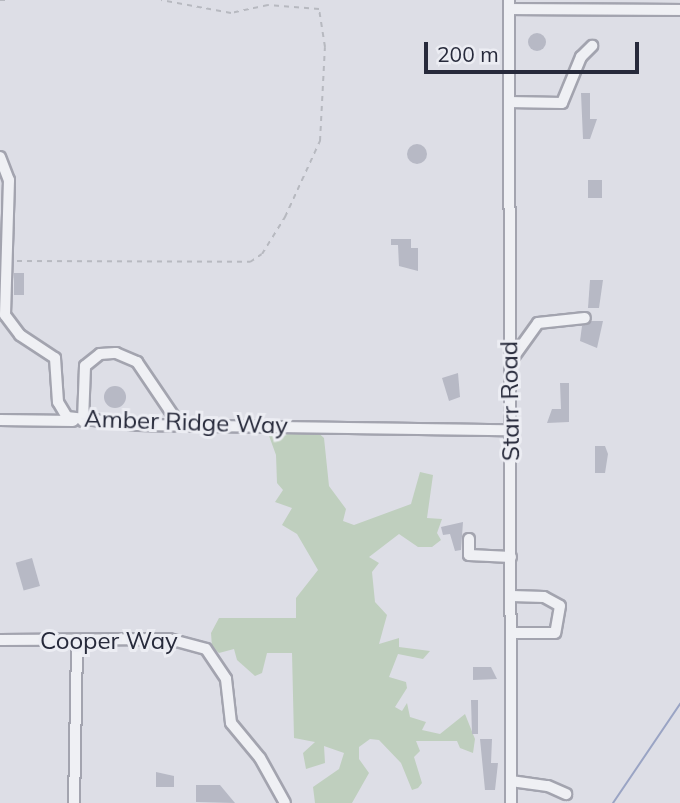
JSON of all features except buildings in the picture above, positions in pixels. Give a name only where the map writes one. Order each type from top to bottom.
[{"type":"street","points":[[510,5],[680,10]]},
{"type":"street","name":"Starr Road","points":[[510,5],[511,803]]},
{"type":"street","points":[[509,102],[562,103],[581,57],[592,46]]},
{"type":"street","name":"Amber Ridge Way","points":[[0,157],[9,180],[4,306],[9,323],[55,358],[58,402],[67,417],[81,421],[179,424],[510,430]]},
{"type":"street","points":[[510,362],[538,323],[585,318]]},
{"type":"street","points":[[0,420],[81,421],[85,366],[100,354],[116,353],[137,362],[179,424]]},
{"type":"street","points":[[469,539],[469,555],[511,557]]},
{"type":"street","points":[[512,596],[544,597],[561,607],[555,633],[512,634]]},
{"type":"street","name":"Cooper Way","points":[[0,640],[169,639],[206,649],[226,679],[231,723],[260,758],[285,803]]},
{"type":"street","points":[[74,803],[77,640]]},
{"type":"street","points":[[511,781],[548,786],[566,794]]},
{"type":"path","points":[[0,0],[9,0]]},
{"type":"path","points":[[5,261],[250,262],[262,254],[285,217],[320,141],[325,47],[319,9],[268,5],[231,13],[161,0]]},
{"type":"green space","points":[[276,429],[314,429],[324,438],[329,486],[346,509],[343,521],[354,525],[411,504],[420,472],[433,475],[427,518],[442,519],[437,533],[441,540],[432,547],[418,547],[399,534],[369,557],[379,563],[372,572],[375,602],[387,615],[379,644],[399,638],[399,647],[430,651],[423,659],[398,654],[389,677],[406,682],[407,688],[395,707],[402,711],[407,703],[410,717],[426,722],[422,730],[440,734],[465,714],[475,739],[473,753],[460,748],[457,741],[416,741],[420,751],[414,757],[422,783],[418,788],[412,790],[401,763],[379,740],[370,739],[359,747],[359,759],[369,773],[352,803],[315,803],[313,787],[339,769],[344,753],[324,746],[325,763],[306,769],[303,753],[315,742],[294,738],[292,653],[267,653],[262,673],[255,676],[237,660],[234,649],[219,653],[212,647],[211,633],[219,618],[296,618],[296,598],[318,570],[297,534],[282,525],[292,508],[275,502],[283,490],[277,483],[276,455],[268,433]]},
{"type":"waterway","points":[[613,803],[680,704]]}]
